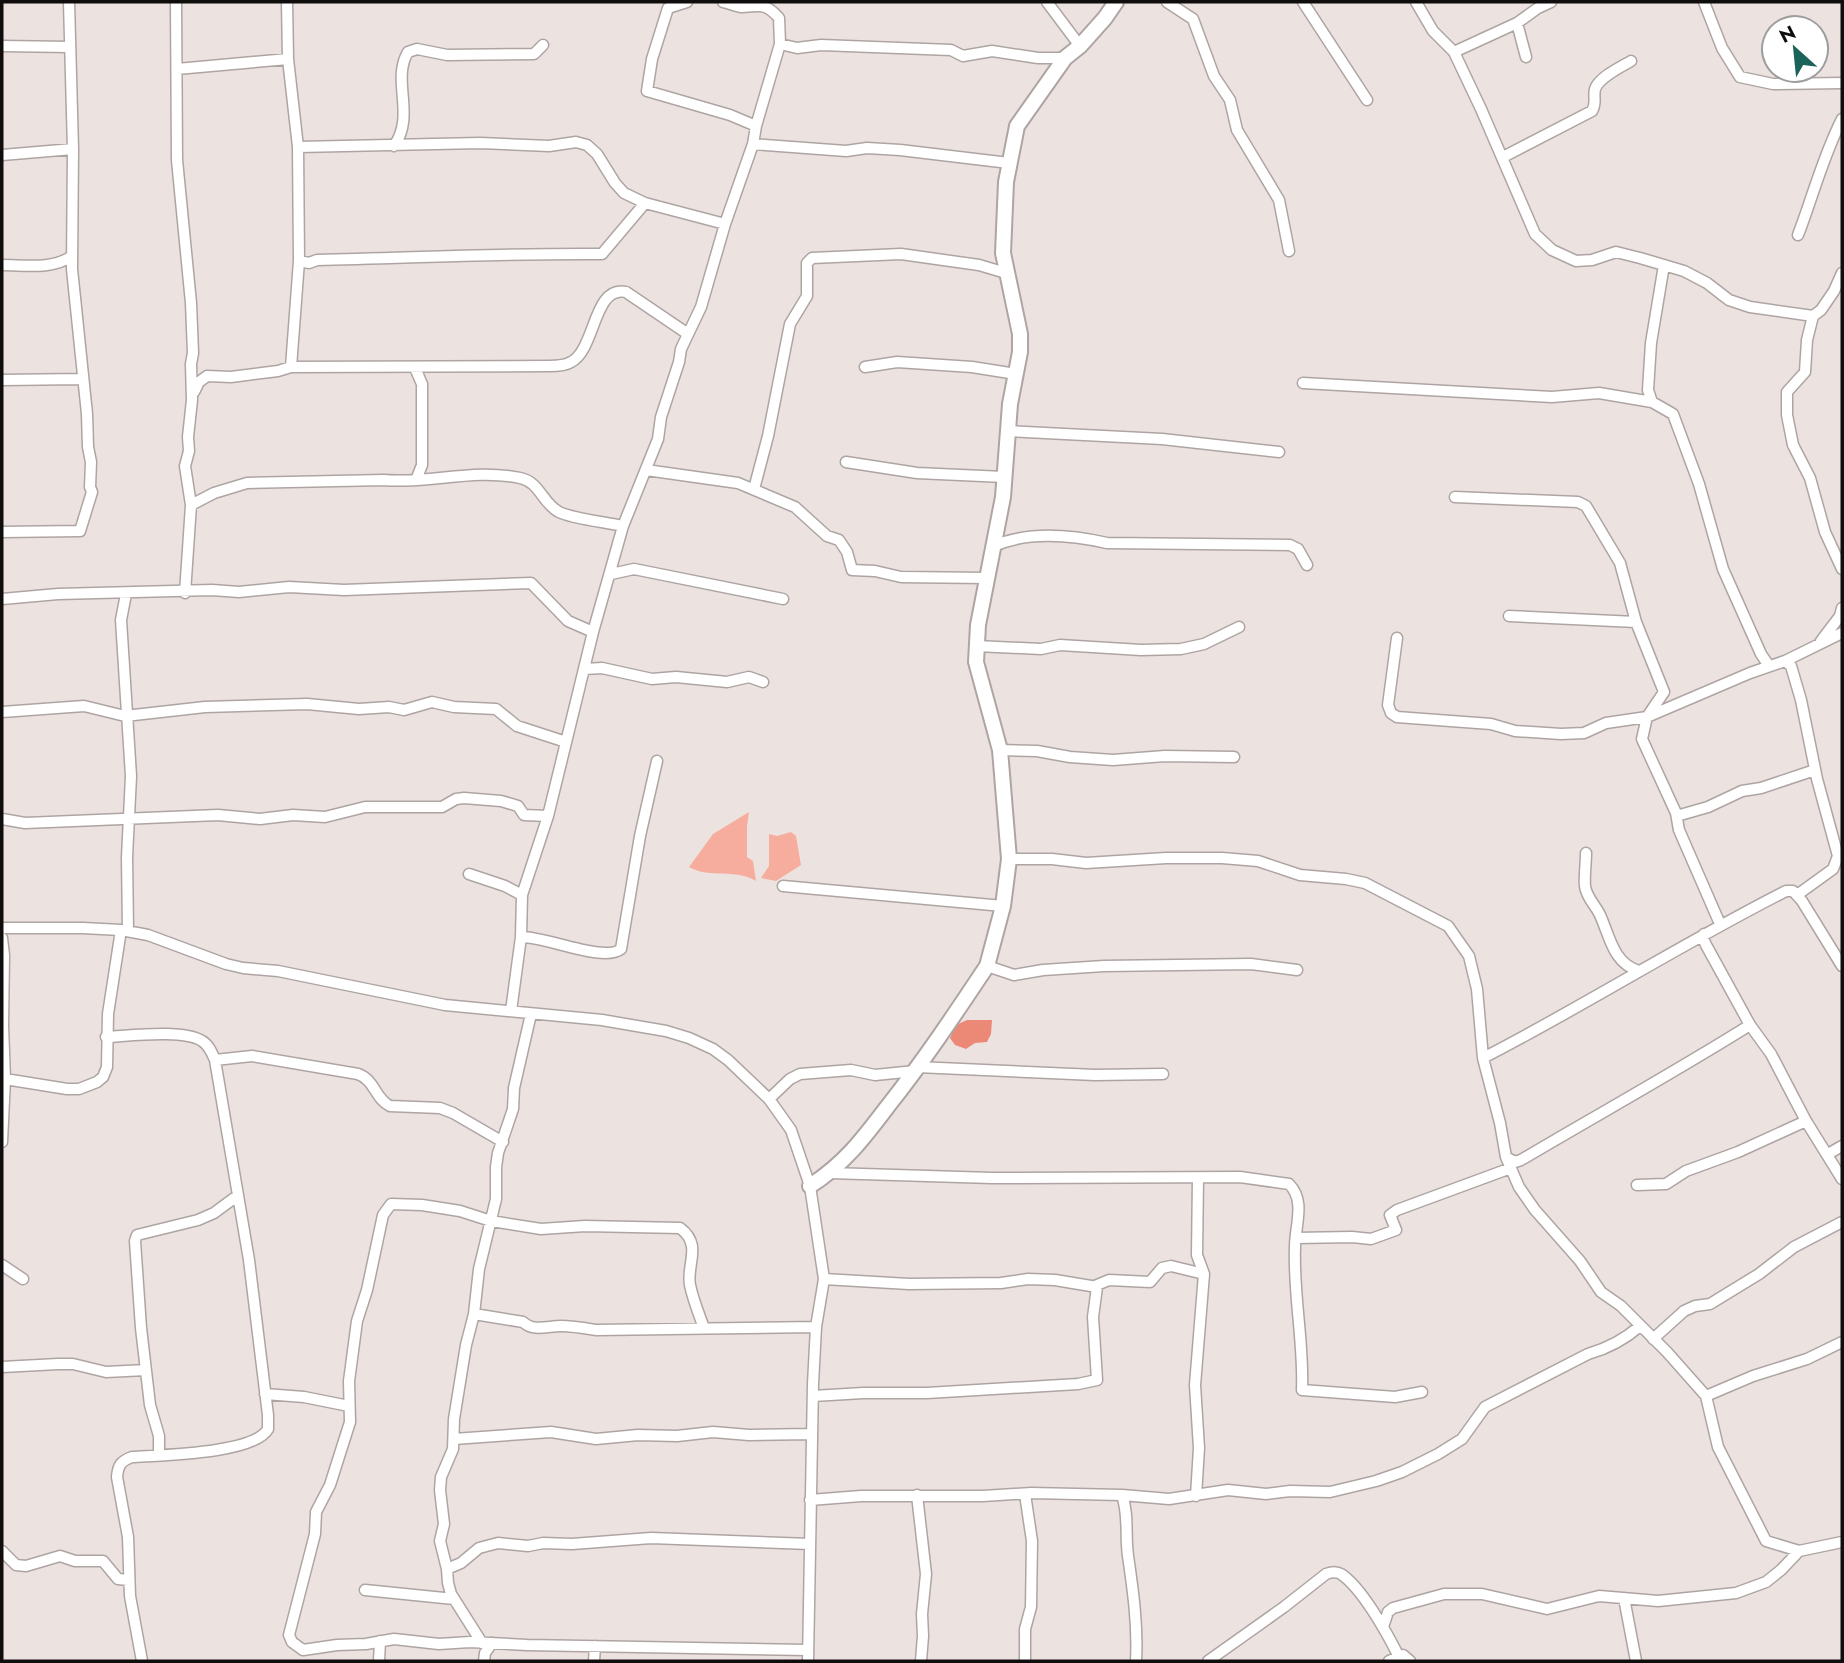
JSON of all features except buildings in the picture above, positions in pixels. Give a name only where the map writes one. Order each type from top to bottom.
[{"type":"street","points":[[2,532],[80,531],[92,492],[92,462],[88,447],[72,270],[67,259],[73,149],[69,2]]},
{"type":"street","points":[[176,2],[177,160],[191,303],[193,353],[189,451],[185,466],[191,505],[186,593]]},
{"type":"street","points":[[287,2],[288,59],[298,147],[299,261],[290,367]]},
{"type":"street","points":[[687,2],[668,8],[654,49],[647,91],[730,115],[756,126]]},
{"type":"street","points":[[511,1011],[521,937],[522,895],[548,816],[593,632],[623,526],[658,439],[660,417],[681,349],[701,307],[725,224],[737,196],[780,44],[779,18],[772,11],[759,5],[739,7],[723,2]]},
{"type":"street","points":[[1047,2],[1080,46]]},
{"type":"street","points":[[810,1186],[830,1173],[852,1153],[916,1069],[987,966],[1003,906],[1009,859],[1000,750],[981,685],[976,646],[986,578],[1003,497],[1020,334],[1003,253],[1003,218],[1009,163],[1017,126],[1065,58],[1080,46],[1116,2]]},
{"type":"street","points":[[1167,2],[1193,19],[1214,76],[1230,100],[1237,130],[1279,200],[1289,251]]},
{"type":"street","points":[[1303,2],[1367,100]]},
{"type":"street","points":[[1416,2],[1433,31],[1454,52],[1535,234],[1552,250],[1577,261],[1592,260],[1616,252],[1684,271],[1707,283],[1729,300],[1750,307],[1813,316]]},
{"type":"street","points":[[1454,52],[1503,27],[1517,23],[1551,2]]},
{"type":"street","points":[[1704,2],[1722,48],[1740,77],[1773,84],[1842,83]]},
{"type":"street","points":[[1517,23],[1526,57]]},
{"type":"street","points":[[780,44],[797,48],[821,46],[951,50],[963,56],[992,51],[1038,58],[1065,58]]},
{"type":"street","points":[[394,146],[404,128],[402,84],[404,59],[408,52],[417,48],[447,55],[534,54],[543,45]]},
{"type":"street","points":[[2,46],[70,47]]},
{"type":"street","points":[[177,69],[288,59]]},
{"type":"street","points":[[1503,157],[1592,111],[1596,105],[1594,90],[1599,82],[1631,61]]},
{"type":"street","points":[[1798,235],[1816,189],[1826,151],[1842,119]]},
{"type":"street","points":[[298,147],[480,143],[549,146],[576,142],[587,145],[597,153],[624,193],[645,203],[725,224]]},
{"type":"street","points":[[753,144],[846,151],[867,148],[900,150],[1009,163]]},
{"type":"street","points":[[2,155],[73,149]]},
{"type":"street","points":[[299,261],[309,263],[317,260],[473,254],[602,254],[645,203]]},
{"type":"street","points":[[754,489],[768,436],[790,324],[807,296],[807,269],[811,258],[901,254],[979,264],[1006,273]]},
{"type":"street","points":[[2,264],[50,265],[67,259]]},
{"type":"street","points":[[1652,402],[1648,390],[1651,342],[1664,265]]},
{"type":"street","points":[[1842,273],[1834,291],[1813,316],[1807,340],[1805,372],[1787,392],[1787,415],[1794,445],[1810,478],[1825,532],[1842,569]]},
{"type":"street","points":[[191,364],[207,376],[231,377],[290,367],[415,368],[569,364],[578,358],[585,348],[602,305],[611,293],[617,290],[626,292],[688,334]]},
{"type":"street","points":[[865,367],[897,362],[972,367],[1016,374]]},
{"type":"street","points":[[422,384],[426,376],[439,367]]},
{"type":"street","points":[[415,368],[422,384],[422,465],[416,480]]},
{"type":"street","points":[[192,400],[199,382],[207,376]]},
{"type":"street","points":[[2,380],[82,379]]},
{"type":"street","points":[[1303,383],[1552,397],[1599,393],[1652,402],[1673,414],[1699,484],[1723,569],[1760,654],[1769,666]]},
{"type":"street","points":[[1008,431],[1163,439],[1279,452]]},
{"type":"street","points":[[846,462],[917,473],[1004,477]]},
{"type":"street","points":[[646,470],[726,481],[754,489],[795,507],[827,536],[839,540],[850,560],[852,570],[901,577],[986,578]]},
{"type":"street","points":[[191,505],[214,493],[247,482],[416,480],[463,474],[520,478],[536,485],[551,507],[561,513],[623,526]]},
{"type":"street","points":[[1455,497],[1578,502],[1586,506],[1620,563],[1636,621],[1664,692],[1647,717],[1642,739],[1676,813],[1679,830],[1720,924]]},
{"type":"street","points":[[994,546],[1017,537],[1028,536],[1084,538],[1107,543],[1290,545],[1298,549],[1307,565]]},
{"type":"street","points":[[611,573],[635,569],[783,599]]},
{"type":"street","points":[[2,599],[58,594],[186,593],[212,590],[239,592],[289,587],[357,590],[531,583],[568,621],[593,632]]},
{"type":"street","points":[[5,1079],[67,1089],[88,1086],[103,1077],[107,1067],[106,1037],[124,931],[131,776],[125,716],[121,620],[126,594]]},
{"type":"street","points":[[1818,644],[1840,617],[1842,608]]},
{"type":"street","points":[[1509,616],[1636,621]]},
{"type":"street","points":[[976,646],[1041,649],[1060,645],[1141,650],[1181,649],[1204,644],[1239,627]]},
{"type":"street","points":[[1397,638],[1388,705],[1391,713],[1397,717],[1491,724],[1515,731],[1561,734],[1584,733],[1606,723],[1647,717],[1785,661],[1842,633]]},
{"type":"street","points":[[1785,661],[1791,666],[1801,700],[1815,770],[1838,856],[1833,869],[1797,895]]},
{"type":"street","points":[[585,669],[602,668],[652,679],[676,677],[727,682],[749,677],[763,682]]},
{"type":"street","points":[[2,712],[76,706],[125,716],[205,707],[307,704],[404,710],[432,702],[496,709],[517,726],[566,742]]},
{"type":"street","points":[[1000,750],[1037,751],[1113,760],[1165,756],[1234,757]]},
{"type":"street","points":[[521,937],[613,954],[621,949],[637,849],[657,761]]},
{"type":"street","points":[[1676,813],[1680,815],[1708,807],[1742,791],[1761,788],[1815,770]]},
{"type":"street","points":[[2,820],[25,823],[218,815],[260,819],[293,815],[325,817],[365,807],[442,807],[456,799],[464,798],[501,801],[518,806],[524,815],[548,816]]},
{"type":"street","points":[[1586,853],[1585,889],[1599,912],[1621,961],[1628,968],[1639,971]]},
{"type":"street","points":[[1009,859],[1052,859],[1086,863],[1166,858],[1248,860],[1300,875],[1365,883],[1441,922],[1453,931],[1469,956],[1477,989],[1483,1058],[1506,1157],[1528,1201],[1580,1261],[1595,1284],[1653,1339],[1706,1396],[1718,1447],[1736,1479],[1762,1537],[1773,1544],[1799,1551],[1842,1542]]},
{"type":"street","points":[[469,874],[505,886],[522,895]]},
{"type":"street","points":[[783,886],[1003,906]]},
{"type":"street","points":[[1483,1058],[1560,1018],[1720,924],[1786,891],[1793,891],[1797,895],[1842,966]]},
{"type":"street","points":[[2,928],[48,927],[124,931],[165,940],[243,968],[278,971],[445,1005],[603,1020],[666,1031],[689,1038],[720,1055],[769,1098],[791,1130],[810,1186],[824,1279],[816,1327],[811,1434],[808,1661]]},
{"type":"street","points":[[1704,934],[1703,939],[1749,1025],[1771,1054],[1806,1121],[1842,1179]]},
{"type":"street","points":[[2,938],[5,1079],[2,1142]]},
{"type":"street","points":[[987,966],[1014,975],[1104,966],[1251,964],[1297,970]]},
{"type":"street","points":[[484,1661],[487,1643],[454,1599],[448,1583],[440,1541],[444,1524],[440,1490],[441,1477],[453,1449],[454,1419],[474,1314],[478,1269],[488,1217],[496,1199],[496,1167],[513,1109],[514,1088],[531,1014]]},
{"type":"street","points":[[1506,1157],[1515,1162],[1521,1160],[1671,1071],[1700,1057],[1749,1025]]},
{"type":"street","points":[[106,1037],[157,1034],[191,1037],[203,1041],[215,1060],[249,1260],[268,1429],[259,1440],[223,1449],[132,1457],[122,1460],[118,1467],[117,1477],[128,1537],[128,1580],[142,1661]]},
{"type":"street","points":[[215,1060],[252,1056],[358,1074],[371,1082],[384,1103],[390,1106],[440,1108],[503,1142]]},
{"type":"street","points":[[769,1098],[790,1079],[800,1074],[851,1070],[875,1075],[916,1069],[1082,1075],[1163,1074]]},
{"type":"street","points":[[1637,1185],[1666,1184],[1686,1171],[1738,1152],[1806,1121]]},
{"type":"street","points":[[1828,1154],[1842,1146]]},
{"type":"street","points":[[1296,1238],[1371,1239],[1396,1230],[1390,1215],[1396,1210],[1511,1168]]},
{"type":"street","points":[[830,1173],[992,1178],[1240,1177],[1289,1184],[1294,1189],[1300,1205],[1296,1238],[1302,1390],[1395,1397],[1422,1392]]},
{"type":"street","points":[[1196,1496],[1199,1448],[1195,1385],[1204,1274],[1198,1255],[1198,1178]]},
{"type":"street","points":[[159,1455],[159,1436],[150,1405],[141,1328],[135,1241],[137,1235],[198,1220],[214,1213],[237,1196]]},
{"type":"street","points":[[704,1328],[690,1283],[694,1255],[684,1231],[680,1228],[586,1226],[541,1229],[422,1205],[397,1203],[387,1207],[357,1321],[349,1381],[348,1431],[330,1485],[316,1512],[315,1534],[289,1635],[292,1642],[303,1650],[394,1639],[439,1644],[470,1642],[808,1650]]},
{"type":"street","points":[[1653,1339],[1684,1311],[1710,1304],[1759,1274],[1794,1247],[1842,1222]]},
{"type":"street","points":[[2,1265],[23,1279]]},
{"type":"street","points":[[813,1396],[863,1393],[927,1394],[1078,1384],[1097,1380],[1093,1317],[1097,1285],[1109,1280],[1150,1282],[1162,1268],[1171,1266],[1204,1274]]},
{"type":"street","points":[[824,1279],[909,1284],[1001,1283],[1041,1279],[1097,1287]]},
{"type":"street","points":[[474,1314],[523,1322],[527,1326],[537,1328],[560,1326],[596,1330],[816,1327]]},
{"type":"street","points":[[810,1500],[861,1496],[1025,1494],[1122,1495],[1169,1499],[1240,1490],[1266,1494],[1290,1491],[1330,1492],[1376,1482],[1402,1472],[1462,1439],[1485,1407],[1588,1354],[1606,1349],[1625,1339],[1640,1326]]},
{"type":"street","points":[[1706,1396],[1753,1376],[1807,1359],[1842,1342]]},
{"type":"street","points":[[2,1367],[73,1364],[106,1372],[146,1370]]},
{"type":"street","points":[[265,1394],[304,1397],[349,1406]]},
{"type":"street","points":[[454,1439],[551,1432],[596,1438],[677,1436],[713,1432],[749,1435],[811,1434]]},
{"type":"street","points":[[1025,1494],[1032,1541],[1031,1607],[1025,1629],[1025,1661]]},
{"type":"street","points":[[917,1495],[926,1574],[921,1661]]},
{"type":"street","points":[[1122,1495],[1127,1510],[1128,1556],[1133,1581],[1136,1661]]},
{"type":"street","points":[[447,1569],[461,1563],[479,1548],[498,1543],[528,1546],[651,1538],[810,1544]]},
{"type":"street","points":[[2,1551],[16,1565],[26,1566],[60,1556],[75,1561],[103,1561],[118,1579],[128,1580]]},
{"type":"street","points":[[1383,1627],[1392,1608],[1444,1594],[1482,1594],[1547,1609],[1599,1596],[1658,1601],[1750,1590],[1766,1582],[1799,1551]]},
{"type":"street","points":[[1208,1661],[1284,1607],[1326,1573],[1333,1571],[1341,1574],[1354,1588],[1383,1627],[1394,1658],[1406,1656],[1410,1661]]},
{"type":"street","points":[[365,1590],[454,1599]]},
{"type":"street","points":[[1624,1598],[1636,1661]]},
{"type":"street","points":[[379,1661],[380,1640]]},
{"type":"street","points":[[594,1661],[595,1646]]},
{"type":"street","points":[[699,1648],[699,1661]]},
{"type":"shaded area","points":[[749,812],[747,857],[753,861],[756,881],[740,875],[697,871],[689,867],[713,834]]},
{"type":"shaded area","points":[[791,832],[796,836],[801,865],[776,881],[761,878],[769,866],[769,834],[777,836]]},
{"type":"shaded area","points":[[967,1020],[992,1020],[991,1034],[987,1042],[975,1043],[966,1049],[955,1045],[950,1038],[956,1025]]}]
